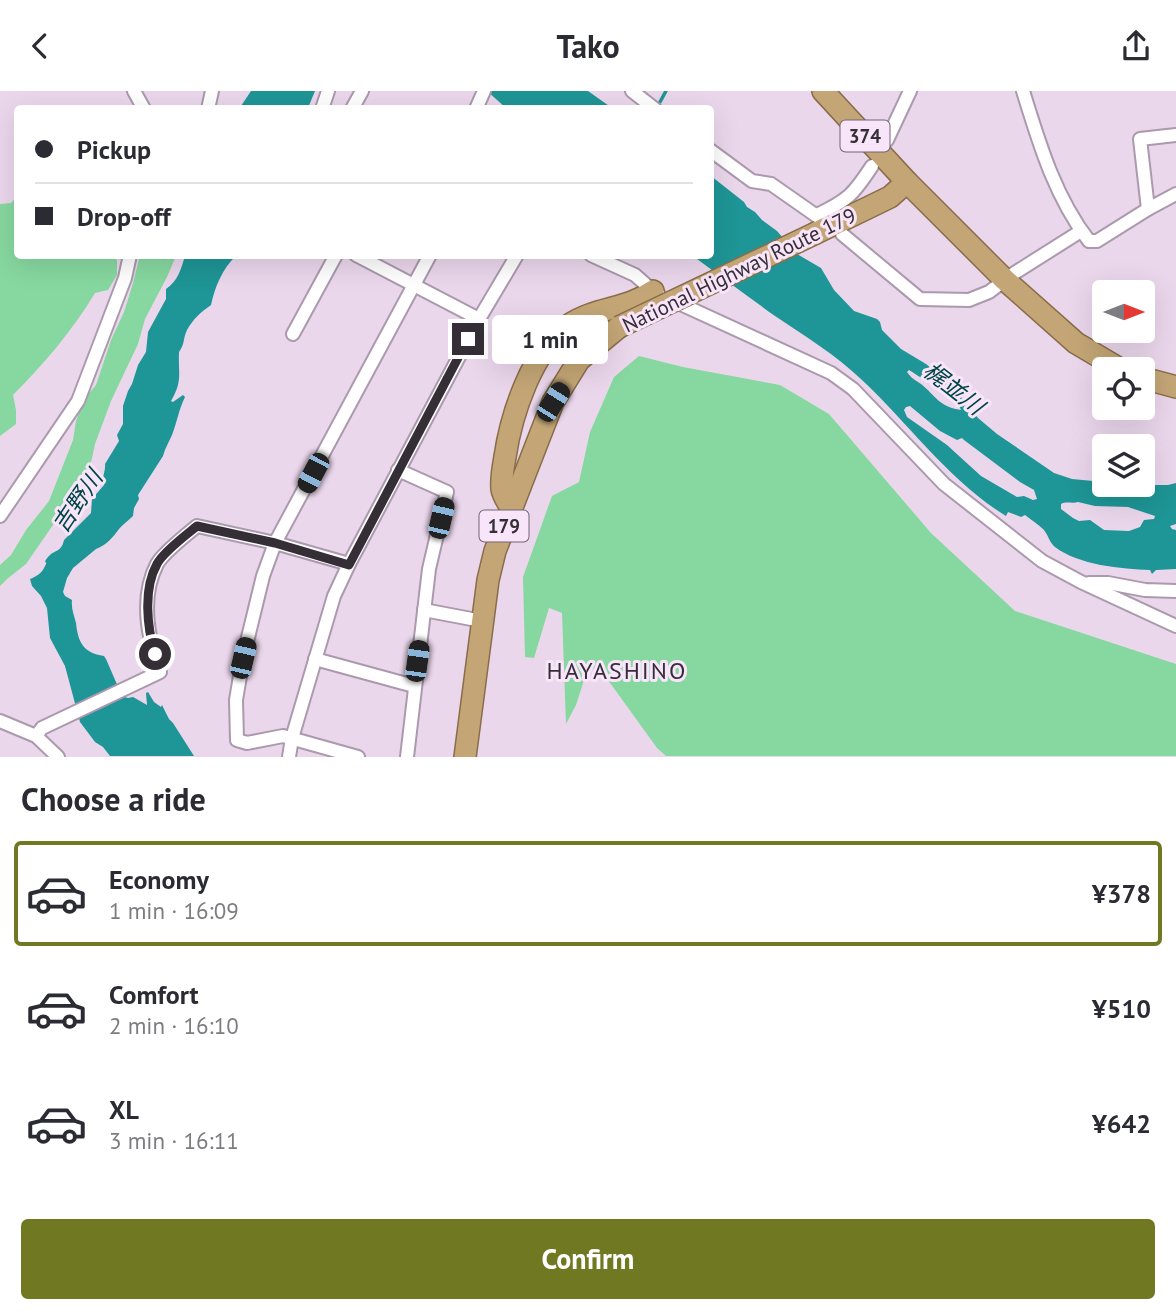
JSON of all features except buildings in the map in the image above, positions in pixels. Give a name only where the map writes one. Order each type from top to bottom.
[{"type":"highway","name":"374","points":[[823,91],[907,182]]},
{"type":"highway","name":"National Highway Route 179","points":[[465,757],[482,621],[495,551],[553,402],[579,360],[619,327],[818,222],[890,197],[907,182]]},
{"type":"highway","points":[[907,182],[1005,280],[1076,343],[1100,357]]},
{"type":"highway","points":[[511,508],[503,492],[502,477],[508,434],[518,402],[547,347],[566,327],[586,315],[642,299],[653,291]]},
{"type":"highway","points":[[1155,381],[1176,387]]},
{"type":"street","points":[[632,91],[650,105]]},
{"type":"street","points":[[887,140],[910,91]]},
{"type":"street","points":[[1023,91],[1055,184],[1088,241],[1097,241],[1148,209],[1175,197]]},
{"type":"street","points":[[1148,209],[1140,139],[1176,135]]},
{"type":"street","points":[[714,153],[752,181],[771,184],[818,222],[849,198],[872,166]]},
{"type":"street","points":[[842,234],[920,299],[969,300],[989,292],[1081,231]]},
{"type":"street","points":[[0,516],[78,401],[125,278],[129,259]]},
{"type":"street","points":[[293,334],[334,259]]},
{"type":"street","points":[[363,259],[479,319]]},
{"type":"street","points":[[358,757],[283,736],[247,750],[237,740],[236,700],[263,576],[275,543],[428,259]]},
{"type":"street","points":[[289,757],[292,738],[334,596],[398,470],[479,319],[515,259]]},
{"type":"street","points":[[600,259],[635,275],[653,291],[831,373],[853,390],[944,484],[1042,561],[1176,626]]},
{"type":"street","points":[[398,470],[447,492],[429,569],[407,757]]},
{"type":"street","points":[[36,736],[47,725],[160,672],[150,639],[149,590],[158,563],[197,526],[275,543],[349,565]]},
{"type":"street","points":[[1081,582],[1176,591]]},
{"type":"street","points":[[424,610],[482,621]]},
{"type":"street","points":[[315,659],[414,687]]},
{"type":"street","points":[[0,721],[36,736],[58,757]]},
{"type":"shaded area","points":[[14,200],[14,259],[115,259],[117,275],[108,290],[95,293],[57,347],[13,395],[16,424],[0,436],[0,204],[11,203]]},
{"type":"shaded area","points":[[139,259],[175,259],[145,319],[138,344],[111,401],[95,444],[87,481],[69,512],[53,525],[26,564],[0,586],[0,565],[11,555],[26,530],[49,501],[73,440],[76,421],[85,398],[96,385]]},
{"type":"shaded area","points":[[639,356],[780,385],[829,414],[931,533],[1015,611],[1176,664],[1176,756],[666,756],[657,748],[600,669],[588,668],[576,705],[566,724],[562,613],[549,608],[534,658],[525,657],[523,577],[552,496],[579,482],[590,432],[614,377]]},
{"type":"water","points":[[251,91],[315,91],[309,105],[242,105]]},
{"type":"water","points":[[487,91],[588,91],[608,105],[503,105]]},
{"type":"water","name":"梶並川","points":[[714,178],[777,231],[797,254],[821,268],[834,290],[854,311],[877,319],[882,330],[901,349],[926,364],[952,385],[978,418],[1054,473],[1072,479],[1092,481],[1092,497],[1155,497],[1155,485],[1176,483],[1176,524],[1170,526],[1176,530],[1176,569],[1156,570],[1152,574],[1150,570],[1088,562],[1055,547],[1043,529],[1025,515],[1021,517],[1008,512],[1006,516],[966,486],[880,397],[820,346],[697,259],[714,259]],"holes":[[[909,370],[923,379],[932,377],[957,401],[961,410],[938,400],[907,372]],[[910,406],[940,431],[957,440],[962,438],[1034,490],[1037,499],[1017,497],[981,476],[947,445],[907,417],[904,410]],[[1078,502],[1095,506],[1128,507],[1155,516],[1129,531],[1104,530],[1090,520],[1079,521],[1061,509],[1063,503]]]},
{"type":"water","points":[[184,259],[234,259],[220,279],[211,305],[195,319],[186,333],[179,352],[179,382],[171,401],[183,395],[185,397],[163,456],[138,495],[133,516],[107,543],[73,568],[63,592],[72,600],[80,641],[86,649],[104,656],[122,696],[133,697],[147,705],[148,692],[154,702],[161,707],[162,705],[194,756],[110,756],[80,722],[65,666],[50,638],[47,608],[30,579],[42,572],[48,557],[59,549],[64,540],[91,513],[92,499],[104,485],[105,464],[119,441],[117,435],[123,424],[123,406],[138,365],[146,352],[148,332],[166,299],[166,289],[180,270]]},
{"type":"waterway","points":[[660,102],[666,91]]},
{"type":"district","name":"HAYASHINO","points":[[617,670]]},
{"type":"route","points":[[155,654],[150,639],[149,590],[158,563],[197,526],[275,543],[349,565],[468,339]]},
{"type":"water label","name":"吉野川","points":[[77,501]]}]
